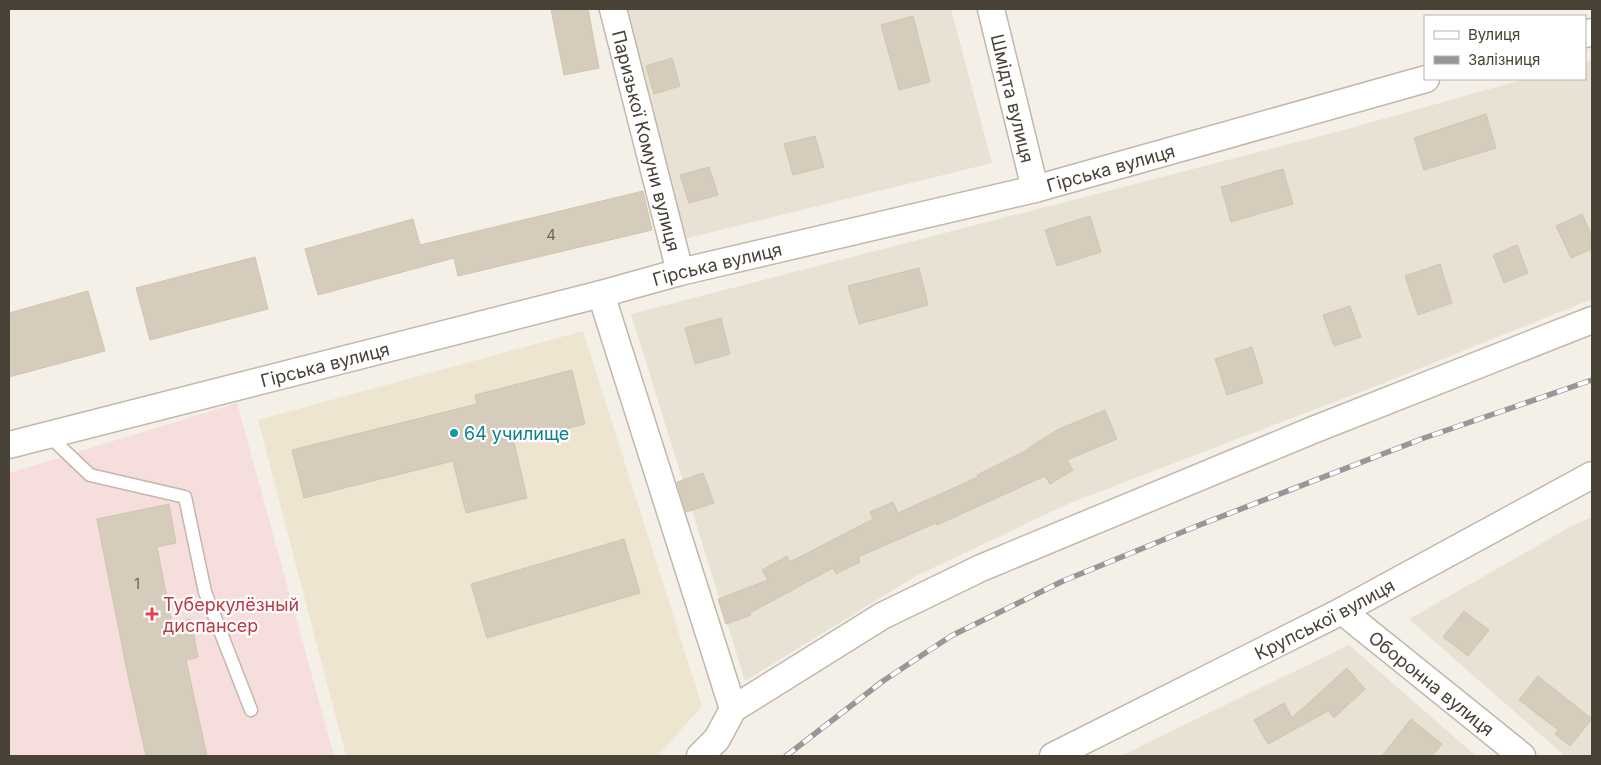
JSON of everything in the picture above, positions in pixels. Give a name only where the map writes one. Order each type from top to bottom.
[{"type":"street","name":"Паризької Комуни вулиця","points":[[613,9],[680,272]]},
{"type":"street","name":"Шмідта вулиця","points":[[991,9],[1035,189]]},
{"type":"street","name":"Гірська вулиця","points":[[9,445],[601,294],[680,272],[1035,189],[1424,80]]},
{"type":"street","points":[[601,294],[733,709]]},
{"type":"street","points":[[700,756],[717,739],[733,709],[882,616],[981,568],[1312,430],[1592,320]]},
{"type":"street","name":"Крупської вулиця","points":[[1053,756],[1342,611],[1592,475]]},
{"type":"street","name":"Оборонна вулиця","points":[[1342,611],[1522,756]]},
{"type":"lane","points":[[48,435],[90,475],[185,497],[206,592],[251,710]]},
{"type":"shaded area","points":[[627,9],[951,9],[992,163],[684,239]]},
{"type":"shaded area","points":[[1592,60],[1592,299],[1376,386],[1070,503],[916,576],[745,681],[631,314],[1340,131],[1521,80],[1586,80],[1586,62]]},
{"type":"shaded area","points":[[583,331],[702,706],[658,756],[346,756],[258,420]]},
{"type":"shaded area","name":"Туберкулёзный диспансер","points":[[237,403],[334,756],[9,756],[9,473]]},
{"type":"shaded area","points":[[1592,517],[1592,756],[1565,756],[1409,619],[1570,527]]},
{"type":"shaded area","points":[[1349,645],[1476,756],[1122,756],[1147,743]]},
{"type":"building","points":[[551,9],[588,9],[599,68],[564,75]]},
{"type":"building","points":[[913,16],[930,82],[899,90],[881,25]]},
{"type":"building","points":[[672,58],[680,86],[654,94],[646,66]]},
{"type":"building","points":[[1486,114],[1496,148],[1424,170],[1414,138]]},
{"type":"building","points":[[815,136],[824,167],[793,175],[784,144]]},
{"type":"building","points":[[709,167],[718,195],[689,203],[680,175]]},
{"type":"building","points":[[1283,169],[1293,204],[1231,222],[1221,187]]},
{"type":"building","points":[[643,191],[652,230],[458,276],[454,258],[318,295],[305,249],[413,219],[420,245]]},
{"type":"building","points":[[1582,214],[1592,236],[1592,249],[1571,258],[1556,226]]},
{"type":"building","points":[[1090,216],[1101,252],[1057,266],[1045,230]]},
{"type":"building","points":[[1517,245],[1528,273],[1504,283],[1493,255]]},
{"type":"building","points":[[255,257],[268,309],[150,340],[136,288]]},
{"type":"building","points":[[1440,264],[1452,303],[1418,315],[1405,276]]},
{"type":"building","points":[[919,268],[928,305],[859,324],[848,286]]},
{"type":"building","points":[[88,291],[105,351],[9,377],[9,313]]},
{"type":"building","points":[[1350,306],[1361,337],[1334,346],[1323,315]]},
{"type":"building","points":[[721,318],[730,354],[695,364],[685,328]]},
{"type":"building","points":[[1252,347],[1263,383],[1227,395],[1215,359]]},
{"type":"building","name":"64 училище","points":[[572,370],[585,424],[514,442],[527,498],[466,513],[453,461],[304,498],[292,450],[477,404],[475,395]]},
{"type":"building","points":[[1105,410],[1117,439],[1067,460],[1073,470],[1050,484],[1045,476],[937,525],[936,523],[858,557],[860,562],[836,574],[833,568],[750,613],[751,615],[726,624],[718,599],[768,580],[762,570],[787,556],[790,562],[873,519],[870,512],[893,502],[898,513],[978,477],[977,475],[1029,449],[1059,429]]},
{"type":"building","points":[[703,473],[714,503],[686,512],[677,482]]},
{"type":"building","points":[[169,504],[176,543],[157,547],[172,623],[191,619],[198,657],[186,660],[207,756],[146,756],[97,519]]},
{"type":"building","points":[[624,539],[640,593],[487,638],[471,584]]},
{"type":"building","points":[[1464,611],[1489,630],[1468,656],[1443,637]]},
{"type":"building","points":[[1347,668],[1365,689],[1334,718],[1328,711],[1268,744],[1254,720],[1284,703],[1292,718]]},
{"type":"building","points":[[1538,676],[1592,719],[1570,746],[1555,734],[1558,730],[1519,700]]},
{"type":"building","points":[[1411,719],[1442,744],[1432,756],[1382,756]]},
{"type":"railway","points":[[786,756],[883,681],[951,636],[1063,581],[1197,526],[1424,438],[1592,380]]},
{"type":"place","name":"64 училище","points":[[454,433]]},
{"type":"place","name":"Туберкулёзный диспансер","points":[[152,614]]}]
